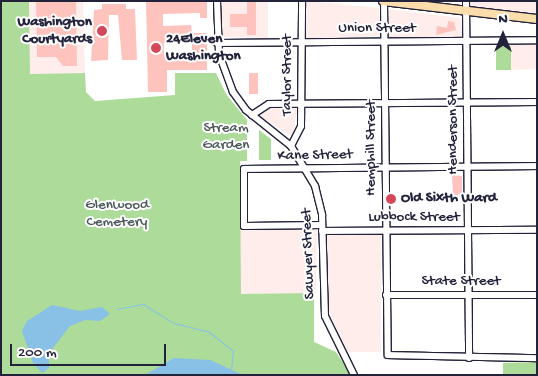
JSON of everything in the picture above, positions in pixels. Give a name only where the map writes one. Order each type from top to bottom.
[{"type":"main road","points":[[384,1],[466,6],[537,19]]},
{"type":"street","name":"Sawyer Street","points":[[217,1],[217,43],[228,83],[252,115],[291,146],[308,168],[320,201],[325,316],[354,375]]},
{"type":"street","name":"Taylor Street","points":[[291,146],[300,132],[299,42],[302,1]]},
{"type":"street","name":"Hemphill Street","points":[[384,1],[385,231],[388,355],[469,358]]},
{"type":"street","name":"Henderson Street","points":[[466,6],[469,358]]},
{"type":"street","name":"Union Street","points":[[217,43],[537,40]]},
{"type":"street","points":[[252,115],[264,104],[537,102]]},
{"type":"street","name":"Kane Street","points":[[244,226],[244,169],[537,166]]},
{"type":"street","name":"Lubbock Street","points":[[244,226],[385,231],[537,230]]},
{"type":"street","name":"State Street","points":[[386,296],[537,294]]},
{"type":"street","name":"Sawyer Street","points":[[345,356],[358,375]]},
{"type":"street","points":[[469,358],[537,358]]},
{"type":"shaded area","points":[[29,1],[83,1],[85,73],[30,74]]},
{"type":"shaded area","points":[[221,1],[268,1],[268,38],[223,37]]},
{"type":"shaded area","points":[[306,1],[379,8],[380,36],[306,39]]},
{"type":"shaded area","points":[[468,1],[537,1],[537,16],[468,8]]},
{"type":"shaded area","points":[[388,9],[461,18],[462,38],[387,39]]},
{"type":"shaded area","points":[[537,43],[537,69],[511,70],[511,44]]},
{"type":"shaded area","points":[[266,107],[297,109],[293,137],[262,117],[260,113]]},
{"type":"shaded area","points":[[240,227],[317,227],[316,293],[241,294]]},
{"type":"shaded area","points":[[381,234],[381,352],[348,352],[328,310],[326,235]]},
{"type":"green space","name":"Glenwood Cemetery","points":[[1,1],[29,1],[30,74],[85,73],[86,92],[95,101],[175,95],[175,73],[216,73],[226,94],[247,120],[247,161],[240,161],[241,294],[314,293],[314,342],[336,352],[351,375],[1,375]]},
{"type":"green space","points":[[496,46],[511,46],[511,70],[496,70]]},
{"type":"green space","points":[[259,130],[271,139],[271,160],[259,160]]},
{"type":"green space","points":[[537,362],[537,375],[503,375],[503,363]]},
{"type":"water","points":[[52,305],[80,311],[102,307],[110,314],[100,321],[85,320],[70,326],[49,353],[49,368],[42,373],[33,363],[22,331],[27,321]]},
{"type":"water","points":[[174,358],[210,360],[243,375],[145,375]]},
{"type":"building","points":[[36,1],[76,1],[77,66],[63,66],[56,57],[37,57]]},
{"type":"building","name":"24Eleven Washington","points":[[146,1],[207,1],[207,18],[200,18],[200,13],[163,14],[163,26],[191,25],[192,33],[207,33],[207,70],[167,70],[167,92],[148,92]],"holes":[[[192,42],[192,53],[164,53],[164,43]]]},
{"type":"building","points":[[247,1],[256,1],[256,35],[247,35],[247,27],[230,27],[230,14],[247,14]]},
{"type":"building","name":"Washington Courtyards","points":[[102,4],[126,4],[126,9],[135,9],[137,60],[122,60],[118,15],[109,15],[108,60],[91,61],[94,10],[102,9]]},
{"type":"building","points":[[448,21],[454,22],[456,30],[436,35],[437,26],[447,28]]},
{"type":"building","points":[[249,73],[258,73],[258,94],[249,94]]},
{"type":"building","points":[[452,175],[462,176],[462,194],[458,194],[458,198],[453,198]]},
{"type":"waterway","points":[[117,309],[143,304],[174,323],[209,332],[233,351],[231,369]]},
{"type":"place","name":"Washington Courtyards","points":[[102,31]]},
{"type":"place","name":"24Eleven Washington","points":[[156,48]]},
{"type":"place","name":"Old Sixth Ward","points":[[391,199]]},
{"type":"park label","name":"Stream Garden","points":[[226,136]]}]
